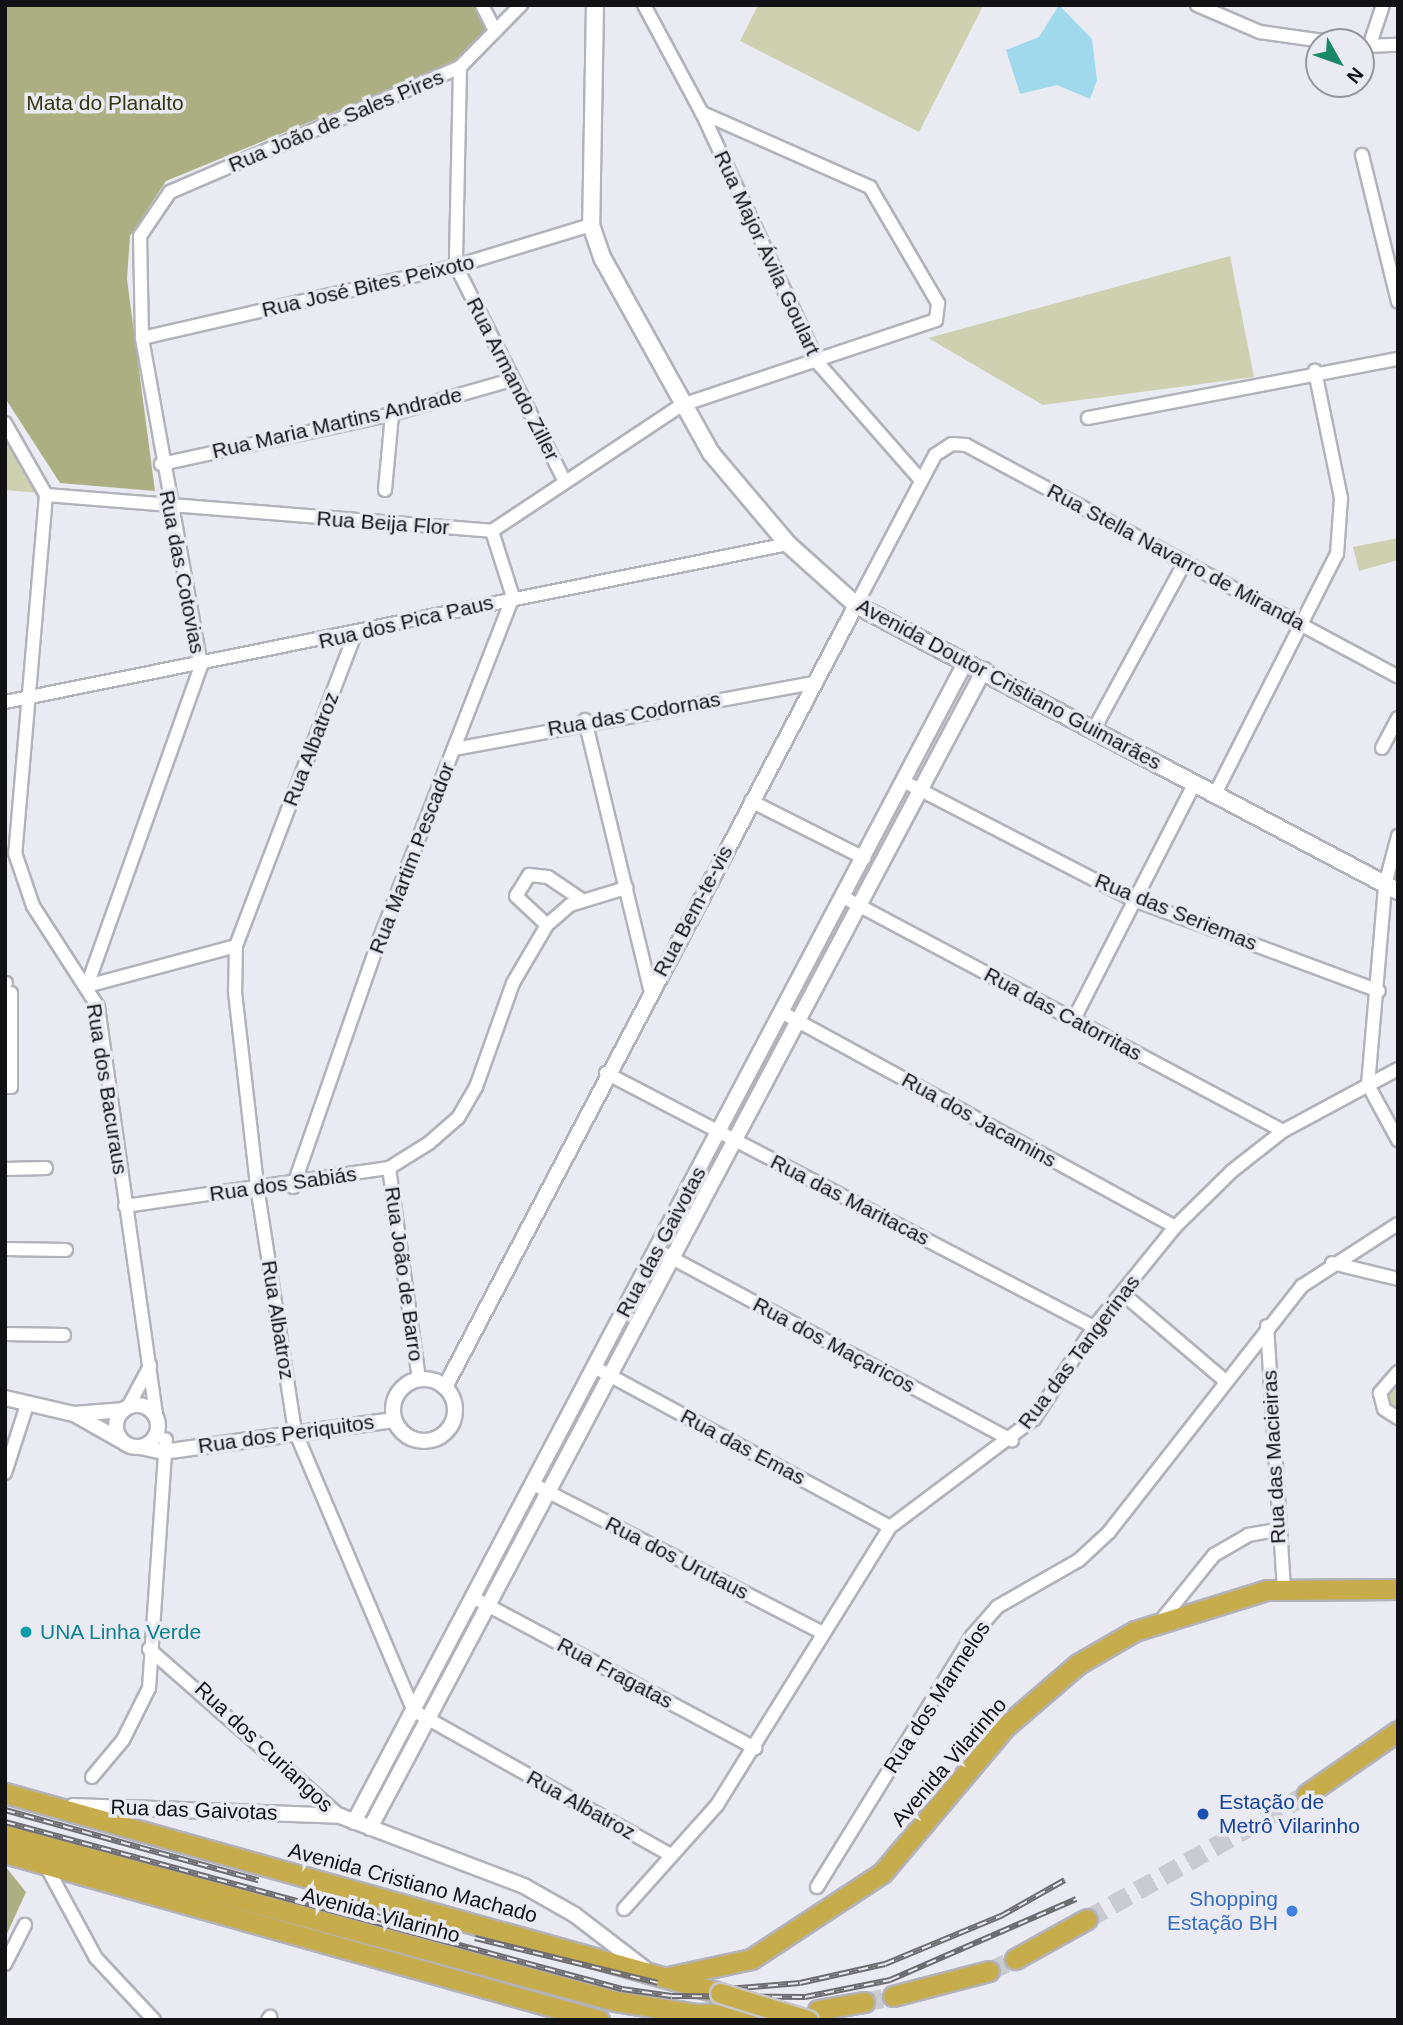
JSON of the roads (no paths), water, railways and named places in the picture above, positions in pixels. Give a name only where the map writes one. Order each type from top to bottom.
[{"type":"highway","name":"Avenida Vilarinho","points":[[667,1977],[751,1959],[834,1908],[882,1872],[1020,1714],[1078,1664],[1164,1618],[1284,1588],[1398,1589]]},
{"type":"highway","points":[[1307,1794],[1398,1731]]},
{"type":"highway","name":"Avenida Cristiano Machado","points":[[5,1793],[645,1969],[720,1993],[813,2015]]},
{"type":"highway","name":"Avenida Vilarinho","points":[[5,1835],[615,2001],[696,2014],[749,2013]]},
{"type":"highway","points":[[5,1853],[599,2020]]},
{"type":"highway","points":[[1014,1959],[1087,1919]]},
{"type":"highway","points":[[893,1996],[989,1971]]},
{"type":"highway","points":[[813,2015],[864,2002]]},
{"type":"main road","name":"Avenida Doutor Cristiano Guimarães","points":[[595,5],[591,225],[603,259],[711,453],[788,544],[856,605],[984,670],[1391,888]]},
{"type":"street","points":[[482,5],[495,31]]},
{"type":"street","name":"Rua João de Sales Pires","points":[[170,192],[460,67],[521,5]]},
{"type":"street","name":"Rua Major Ávila Goulart","points":[[644,5],[702,113],[818,363],[920,479]]},
{"type":"street","points":[[1197,5],[1213,9],[1260,32],[1305,38]]},
{"type":"street","points":[[1373,28],[1383,5]]},
{"type":"street","points":[[1375,46],[1398,45]]},
{"type":"street","name":"Rua Armando Ziller","points":[[460,67],[456,266],[565,482]]},
{"type":"street","points":[[513,597],[492,531],[682,405],[818,363],[940,316],[884,202],[870,187],[702,113]]},
{"type":"street","points":[[1362,155],[1398,302]]},
{"type":"street","name":"Rua das Cotovias","points":[[87,986],[201,666],[161,464],[142,338],[140,236],[170,192]]},
{"type":"street","name":"Rua José Bites Peixoto","points":[[142,338],[456,266],[591,225]]},
{"type":"street","points":[[1088,418],[1315,371],[1398,359]]},
{"type":"street","points":[[1216,794],[1301,624],[1342,530],[1335,453],[1315,371]]},
{"type":"street","name":"Rua Maria Martins Andrade","points":[[161,464],[393,414],[512,380]]},
{"type":"street","points":[[385,490],[393,414]]},
{"type":"street","points":[[5,423],[46,495]]},
{"type":"street","name":"Rua Bem-te-vis","points":[[445,1387],[606,1073],[815,683],[920,479],[935,455],[952,444]]},
{"type":"street","name":"Rua Stella Navarro de Miranda","points":[[952,444],[980,451],[1398,677]]},
{"type":"street","name":"Rua Beija Flor","points":[[46,495],[492,531]]},
{"type":"street","name":"Rua dos Bacuraus","points":[[46,495],[24,703],[15,853],[33,906],[87,986],[97,1007],[125,1206],[164,1437],[149,1649],[149,1688],[136,1717],[92,1777]]},
{"type":"street","name":"Rua dos Pica Paus","points":[[5,702],[24,703],[355,634],[513,597],[788,544]]},
{"type":"street","points":[[1094,729],[1185,562]]},
{"type":"street","name":"Rua Martim Pescador","points":[[293,1187],[454,749],[513,597]]},
{"type":"street","name":"Rua Albatroz","points":[[355,634],[236,946],[234,992],[257,1186],[295,1431],[414,1711],[671,1855]]},
{"type":"street","name":"Rua das Gaivotas","points":[[370,1828],[427,1719],[533,1483],[596,1368],[966,661]]},
{"type":"street","name":"Rua das Gaivotas","points":[[354,1822],[414,1711],[548,1492],[984,670]]},
{"type":"street","name":"Rua das Codornas","points":[[454,749],[585,720],[815,683]]},
{"type":"street","points":[[1382,748],[1398,718]]},
{"type":"street","points":[[585,720],[650,989]]},
{"type":"street","name":"Rua das Seriemas","points":[[903,781],[1134,900],[1379,991]]},
{"type":"street","points":[[1074,1019],[1195,783]]},
{"type":"street","points":[[751,801],[864,858]]},
{"type":"street","points":[[1398,836],[1368,1085],[1398,1140]]},
{"type":"street","points":[[547,925],[516,896],[529,874],[548,877],[582,900]]},
{"type":"street","name":"Rua dos Sabiás","points":[[125,1206],[257,1186],[293,1187],[389,1168],[458,1118],[476,1087],[513,983],[547,925],[582,900],[626,888]]},
{"type":"street","name":"Rua das Catorritas","points":[[843,897],[1283,1131]]},
{"type":"street","points":[[87,986],[236,946]]},
{"type":"street","points":[[7,987],[8,1087]]},
{"type":"street","name":"Rua dos Jacamins","points":[[783,1013],[1175,1227]]},
{"type":"street","name":"Rua das Tangerinas","points":[[624,1909],[671,1855],[755,1748],[821,1632],[890,1527],[1012,1440],[1034,1419],[1094,1327],[1175,1227],[1283,1131],[1398,1069]]},
{"type":"street","name":"Rua das Maritacas","points":[[606,1073],[1094,1327]]},
{"type":"street","points":[[5,1169],[46,1168]]},
{"type":"street","name":"Rua João de Barro","points":[[389,1168],[419,1379]]},
{"type":"street","name":"Rua dos Marmelos","points":[[817,1887],[972,1636],[997,1607],[1079,1560],[1109,1532],[1223,1379],[1267,1326],[1332,1263],[1398,1224]]},
{"type":"street","points":[[5,1249],[66,1250]]},
{"type":"street","name":"Rua dos Maçaricos","points":[[657,1250],[1012,1440]]},
{"type":"street","points":[[1332,1263],[1398,1279]]},
{"type":"street","points":[[1122,1293],[1223,1379]]},
{"type":"street","name":"Rua das Macieiras","points":[[1267,1326],[1276,1530],[1284,1588]]},
{"type":"street","points":[[5,1334],[64,1335]]},
{"type":"street","points":[[121,1440],[116,1422],[150,1366]]},
{"type":"street","name":"Rua das Emas","points":[[596,1368],[890,1527]]},
{"type":"street","points":[[1398,1372],[1380,1393],[1384,1409],[1398,1418]]},
{"type":"street","points":[[419,1379],[445,1387],[455,1411],[443,1434],[415,1440],[394,1420],[398,1392],[419,1379]]},
{"type":"street","points":[[5,1398],[27,1405],[74,1413],[146,1407],[164,1437],[140,1447]]},
{"type":"street","points":[[5,1473],[27,1405]]},
{"type":"street","name":"Rua dos Periquitos","points":[[74,1413],[121,1440],[140,1447],[164,1437],[295,1431],[394,1420]]},
{"type":"street","name":"Rua dos Urutaus","points":[[533,1483],[821,1632]]},
{"type":"street","points":[[1164,1618],[1214,1555],[1248,1535],[1276,1530]]},
{"type":"street","name":"Rua Fragatas","points":[[481,1602],[755,1748]]},
{"type":"street","name":"Rua dos Curiangos","points":[[149,1649],[193,1681],[340,1816],[550,1900],[645,1969]]},
{"type":"street","name":"Rua das Gaivotas","points":[[48,1804],[340,1816]]},
{"type":"street","points":[[45,1864],[96,1958],[154,2020]]},
{"type":"street","points":[[5,1964],[25,1925]]},
{"type":"water","points":[[1059,5],[1092,39],[1097,80],[1090,99],[1057,85],[1020,94],[1006,50],[1039,37]]},
{"type":"tunnel","points":[[1087,1919],[1307,1794]]},
{"type":"tunnel","points":[[989,1971],[1015,1959]]},
{"type":"tunnel","points":[[864,2002],[893,1996]]},
{"type":"tram line","points":[[361,1908],[472,1948]]},
{"type":"railway","points":[[5,1810],[258,1880]]},
{"type":"railway","points":[[5,1822],[622,1989],[672,1996],[805,1997],[890,1980],[1076,1899]]},
{"type":"railway","points":[[728,1989],[800,1983],[885,1964],[1001,1916],[1065,1880]]},
{"type":"railway","points":[[475,1938],[658,1983]]},
{"type":"place","name":"UNA Linha Verde","points":[[26,1632]]},
{"type":"place","name":"Estação de Metrô Vilarinho","points":[[1203,1814]]},
{"type":"place","name":"Shopping Estação BH","points":[[1292,1911]]},
{"type":"park label","name":"Mata do Planalto","points":[[105,103]]}]
